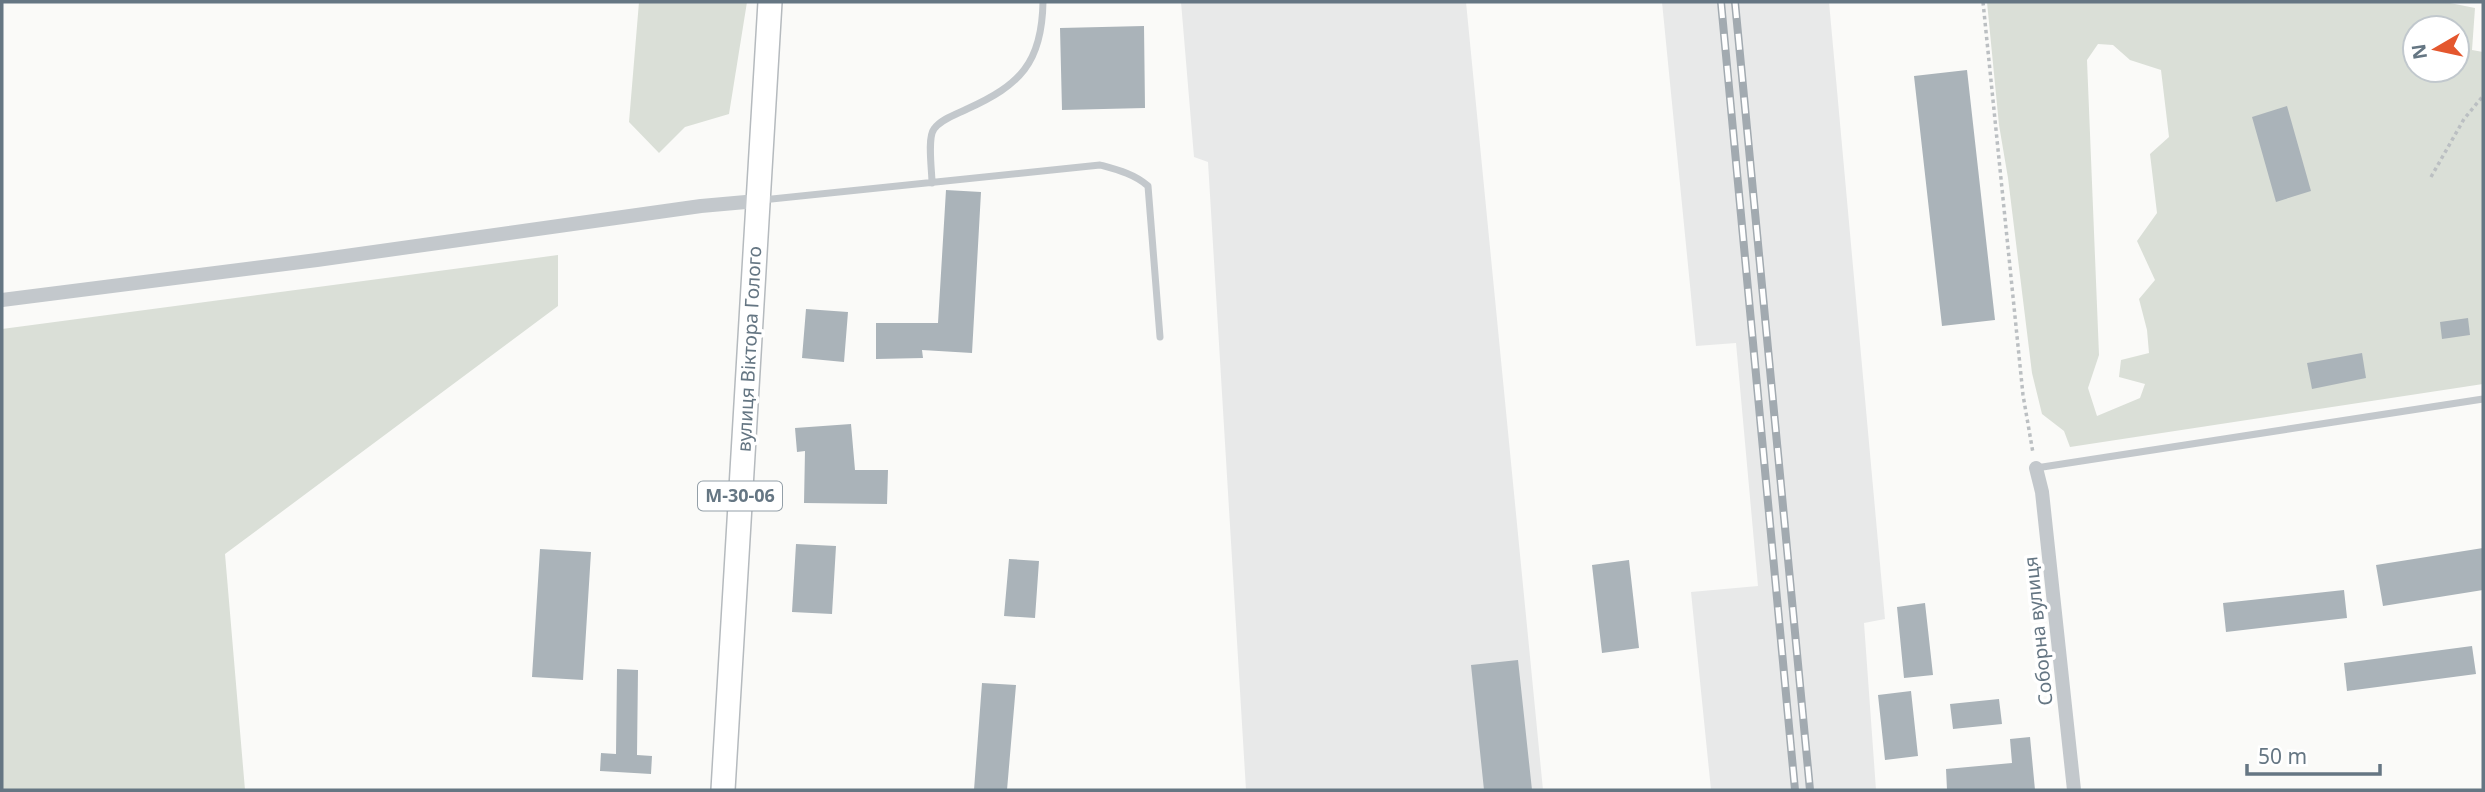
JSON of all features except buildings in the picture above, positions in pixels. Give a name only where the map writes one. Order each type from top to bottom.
[{"type":"main road","name":"М-30-06","points":[[757,201],[770,2]]},
{"type":"main road","name":"вулиця Віктора Голого","points":[[723,790],[757,201]]},
{"type":"street","points":[[2,300],[317,260],[701,206],[757,201]]},
{"type":"street","name":"Соборна вулиця","points":[[2036,468],[2042,492],[2074,790]]},
{"type":"lane","points":[[932,183],[931,138],[934,128],[946,119],[998,95],[1015,82],[1032,58],[1038,43],[1044,2]]},
{"type":"lane","points":[[757,201],[1100,165],[1137,177],[1148,186],[1160,337]]},
{"type":"lane","points":[[2036,468],[2483,399]]},
{"type":"path","points":[[1983,2],[2023,395],[2036,468]]},
{"type":"path","points":[[2431,177],[2464,119],[2483,96]]},
{"type":"shaded area","points":[[639,2],[747,2],[729,114],[685,127],[659,153],[629,122]]},
{"type":"shaded area","points":[[1181,2],[1466,2],[1543,790],[1246,790],[1208,162],[1194,157]]},
{"type":"shaded area","points":[[1662,2],[1829,2],[1885,619],[1864,623],[1876,790],[1711,790],[1691,592],[1758,586],[1736,343],[1696,346]]},
{"type":"shaded area","points":[[1987,2],[2445,2],[2475,8],[2472,50],[2483,52],[2483,384],[2070,447],[2064,431],[2042,414],[2032,373],[1999,125]],"holes":[[[2098,44],[2113,45],[2130,60],[2161,70],[2169,137],[2150,154],[2157,213],[2137,241],[2155,280],[2139,299],[2147,330],[2149,353],[2121,360],[2119,377],[2145,384],[2140,398],[2097,416],[2088,388],[2099,355],[2087,60]]]},
{"type":"shaded area","points":[[558,255],[558,306],[225,554],[245,790],[2,790],[2,329]]},
{"type":"railway","points":[[1721,2],[1795,790]]},
{"type":"railway","points":[[1735,2],[1810,790]]}]
